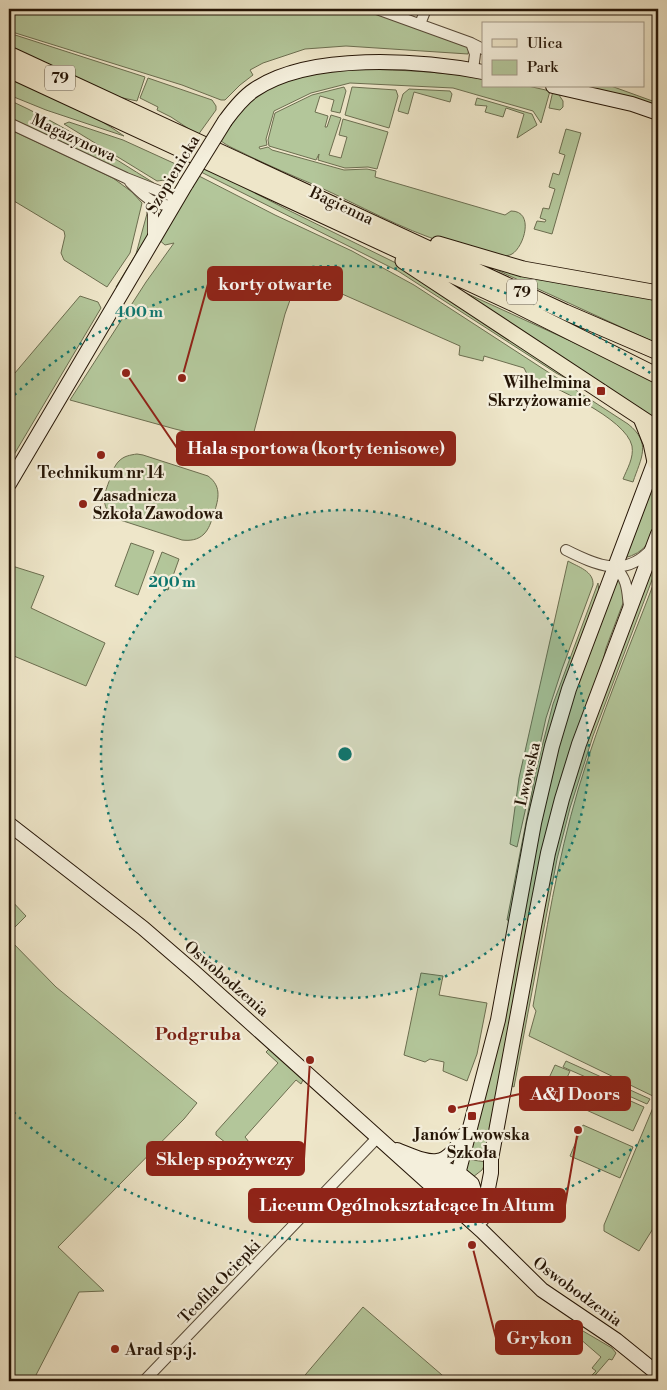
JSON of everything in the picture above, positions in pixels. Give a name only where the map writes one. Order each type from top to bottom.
[{"type":"main road","name":"Bagienna","points":[[9,54],[580,319],[658,352]]},
{"type":"main road","name":"Bagienna","points":[[9,70],[514,304],[658,376]]},
{"type":"main road","points":[[351,229],[464,300],[658,429]]},
{"type":"main road","points":[[386,229],[523,269],[658,293]]},
{"type":"main road","points":[[640,416],[656,457]]},
{"type":"street","points":[[377,9],[482,49]]},
{"type":"street","points":[[420,24],[426,9]]},
{"type":"street","points":[[470,43],[475,54],[478,71]]},
{"type":"street","name":"Szopienicka","points":[[9,484],[175,202],[225,120],[242,100],[253,91],[279,77],[304,69],[354,63],[414,64],[478,71]]},
{"type":"street","points":[[562,88],[632,104],[658,113]]},
{"type":"street","name":"Magazynowa","points":[[9,123],[175,202]]},
{"type":"street","name":"Magazynowa","points":[[126,178],[150,201]]},
{"type":"street","points":[[150,201],[159,204],[175,202]]},
{"type":"street","points":[[150,201],[153,214],[153,241]]},
{"type":"street","name":"Lwowska","points":[[457,1210],[456,1180],[498,1020],[530,842],[548,760],[570,689],[656,457]]},
{"type":"street","points":[[566,550],[595,563],[615,567],[636,561],[645,555],[656,539]]},
{"type":"street","points":[[482,1225],[491,1172],[491,1161],[548,853],[562,798],[579,744],[656,539]]},
{"type":"street","points":[[615,567],[626,581],[630,610]]},
{"type":"street","name":"Oswobodzenia","points":[[9,824],[143,928],[413,1168],[457,1210],[482,1225],[542,1290],[616,1340],[658,1374]]},
{"type":"street","name":"Lwowska","points":[[427,1162],[438,1162],[454,1151],[472,1116]]},
{"type":"street","name":"Teofila Ociepki","points":[[144,1381],[378,1137]]},
{"type":"street","points":[[389,1147],[427,1162]]},
{"type":"street","points":[[482,1225],[478,1199],[472,1184],[485,1173],[491,1161]]},
{"type":"street","name":"Oswobodzenia","points":[[427,1162],[456,1180]]},
{"type":"street","name":"Oswobodzenia","points":[[413,1168],[472,1184]]},
{"type":"green space","points":[[9,9],[365,9],[464,43],[469,48],[468,54],[346,46],[305,49],[263,63],[250,70],[253,75],[225,100],[221,100],[182,85],[9,31]]},
{"type":"green space","points":[[9,33],[145,77],[137,101],[109,95],[9,48]]},
{"type":"green space","points":[[337,69],[393,70],[482,78],[482,88],[537,88],[550,91],[541,123],[533,111],[453,88],[350,83],[311,93],[274,111],[266,139],[267,145],[259,147],[260,149],[268,147],[272,150],[344,170],[367,169],[376,171],[375,177],[505,215],[511,211],[518,213],[523,217],[525,230],[516,250],[507,256],[490,255],[429,237],[396,224],[230,147],[220,140],[232,119],[258,94],[285,80]]},
{"type":"green space","points":[[148,78],[212,100],[216,110],[198,135],[157,110],[158,107],[140,98]]},
{"type":"green space","points":[[9,79],[69,104],[124,136],[46,110],[9,95]]},
{"type":"green space","points":[[344,87],[346,91],[340,113],[331,111],[334,100],[320,96],[315,112],[328,116],[325,127],[327,127],[331,115],[341,118],[329,155],[341,158],[347,137],[339,135],[343,119],[388,132],[377,169],[368,167],[345,168],[318,160],[319,154],[316,160],[269,146],[268,140],[275,113],[312,95]]},
{"type":"green space","points":[[352,87],[396,90],[398,96],[389,128],[345,115]]},
{"type":"green space","points":[[584,88],[617,88],[658,103],[658,106]]},
{"type":"green space","points":[[409,89],[450,91],[452,94],[450,102],[414,92],[408,114],[398,111],[403,94]]},
{"type":"green space","points":[[553,91],[557,92],[563,101],[563,107],[560,110],[549,108]]},
{"type":"green space","points":[[477,98],[532,114],[537,125],[517,138],[524,114],[506,108],[503,117],[485,112],[487,106],[475,105]]},
{"type":"green space","points":[[9,100],[83,139],[154,183],[153,185],[9,119]]},
{"type":"green space","points":[[69,122],[123,140],[180,166],[171,178],[157,181],[64,124]]},
{"type":"green space","points":[[9,129],[113,178],[132,192],[142,203],[130,253],[107,287],[64,260],[61,253],[65,236],[64,231],[9,198]]},
{"type":"green space","points":[[566,129],[581,133],[552,234],[534,229],[537,221],[545,222],[546,220],[540,218],[543,208],[549,209],[555,189],[549,187],[553,173],[559,175],[565,155],[559,153]]},
{"type":"green space","points":[[204,167],[398,264],[578,385],[581,389],[575,383],[556,373],[398,271],[201,172]]},
{"type":"green space","points":[[199,176],[275,215],[352,251],[414,285],[628,424],[640,438],[642,444],[641,458],[633,482],[623,479],[631,459],[632,450],[627,435],[603,414],[587,404],[528,376],[524,368],[484,356],[483,361],[459,355],[460,346],[299,275],[285,314],[250,447],[175,429],[70,400],[146,282],[174,243],[165,245],[158,239]]},
{"type":"green space","points":[[148,210],[149,235],[120,285],[116,287],[136,254]]},
{"type":"green space","points":[[491,267],[658,298],[658,344],[499,271]]},
{"type":"green space","points":[[457,289],[658,381],[658,412],[655,420]]},
{"type":"green space","points":[[80,296],[98,302],[101,308],[9,463],[9,380]]},
{"type":"green space","points":[[137,454],[208,476],[213,480],[216,485],[218,500],[210,525],[202,536],[194,540],[182,540],[114,518],[110,513],[104,500],[113,470],[123,458]]},
{"type":"green space","points":[[658,467],[657,521],[653,533],[647,544],[638,553],[624,558]]},
{"type":"green space","points":[[131,543],[154,551],[138,595],[115,586]]},
{"type":"green space","points":[[658,545],[658,564],[593,736],[570,808],[557,859],[514,1087],[512,1086],[513,1065],[519,1031],[567,795]]},
{"type":"green space","points":[[162,552],[179,559],[168,590],[150,584]]},
{"type":"green space","points":[[568,561],[588,573],[593,580],[593,585],[546,718],[517,847],[510,844],[519,778]]},
{"type":"green space","points":[[9,565],[44,576],[31,608],[105,643],[86,686],[9,654]]},
{"type":"green space","points":[[658,572],[658,1228],[654,1227],[639,1251],[604,1231],[604,1225],[657,1098],[529,1036],[536,1011],[533,1006],[553,898],[578,790],[616,680]]},
{"type":"green space","points":[[617,575],[623,588],[623,603],[583,719],[487,1157],[467,1154],[562,725]]},
{"type":"green space","points":[[598,583],[599,593],[511,921],[507,920],[537,766],[553,704]]},
{"type":"green space","points":[[9,898],[26,916],[9,933]]},
{"type":"green space","points":[[9,939],[56,987],[197,1103],[184,1119],[58,1247],[104,1291],[79,1292],[36,1375],[36,1381],[9,1381]]},
{"type":"green space","points":[[421,973],[443,976],[439,995],[487,1003],[477,1054],[467,1081],[443,1071],[444,1062],[430,1059],[425,1062],[404,1055]]},
{"type":"green space","points":[[272,1046],[304,1078],[301,1084],[296,1080],[245,1137],[249,1142],[241,1151],[236,1151],[216,1135],[216,1132],[278,1063],[266,1052]]},
{"type":"green space","points":[[566,1061],[650,1099],[647,1104],[563,1067]]},
{"type":"green space","points":[[555,1065],[570,1071],[558,1098],[543,1091]]},
{"type":"green space","points":[[595,1085],[644,1107],[633,1131],[584,1109]]},
{"type":"green space","points":[[583,1125],[633,1147],[620,1178],[570,1156]]},
{"type":"green space","points":[[466,1159],[486,1162],[482,1170],[473,1177],[463,1170]]},
{"type":"green space","points":[[363,1307],[449,1381],[300,1381]]},
{"type":"green space","points":[[571,1324],[612,1348],[616,1353],[612,1360],[609,1359],[590,1381],[586,1381],[596,1371],[592,1368],[601,1357],[571,1331],[566,1337],[566,1330]]},
{"type":"place","name":"Hala sportowa (korty tenisowe)","points":[[126,373]]},
{"type":"place","name":"korty otwarte","points":[[182,378]]},
{"type":"place","name":"Wilhelmina Skrzyżowanie","points":[[601,391]]},
{"type":"place","name":"Technikum nr 14","points":[[101,455]]},
{"type":"place","name":"Zasadnicza Szkoła Zawodowa","points":[[83,504]]},
{"type":"place","name":"Sklep spożywczy","points":[[310,1060]]},
{"type":"place","name":"A&J Doors","points":[[452,1109]]},
{"type":"place","name":"Janów Lwowska Szkoła","points":[[472,1116]]},
{"type":"place","name":"Liceum Ogólnokształcące In Altum","points":[[578,1130]]},
{"type":"place","name":"Grykon","points":[[472,1245]]},
{"type":"place","name":"Arad sp.j.","points":[[115,1349]]},
{"type":"district","name":"Podgruba","points":[[198,1034]]}]
